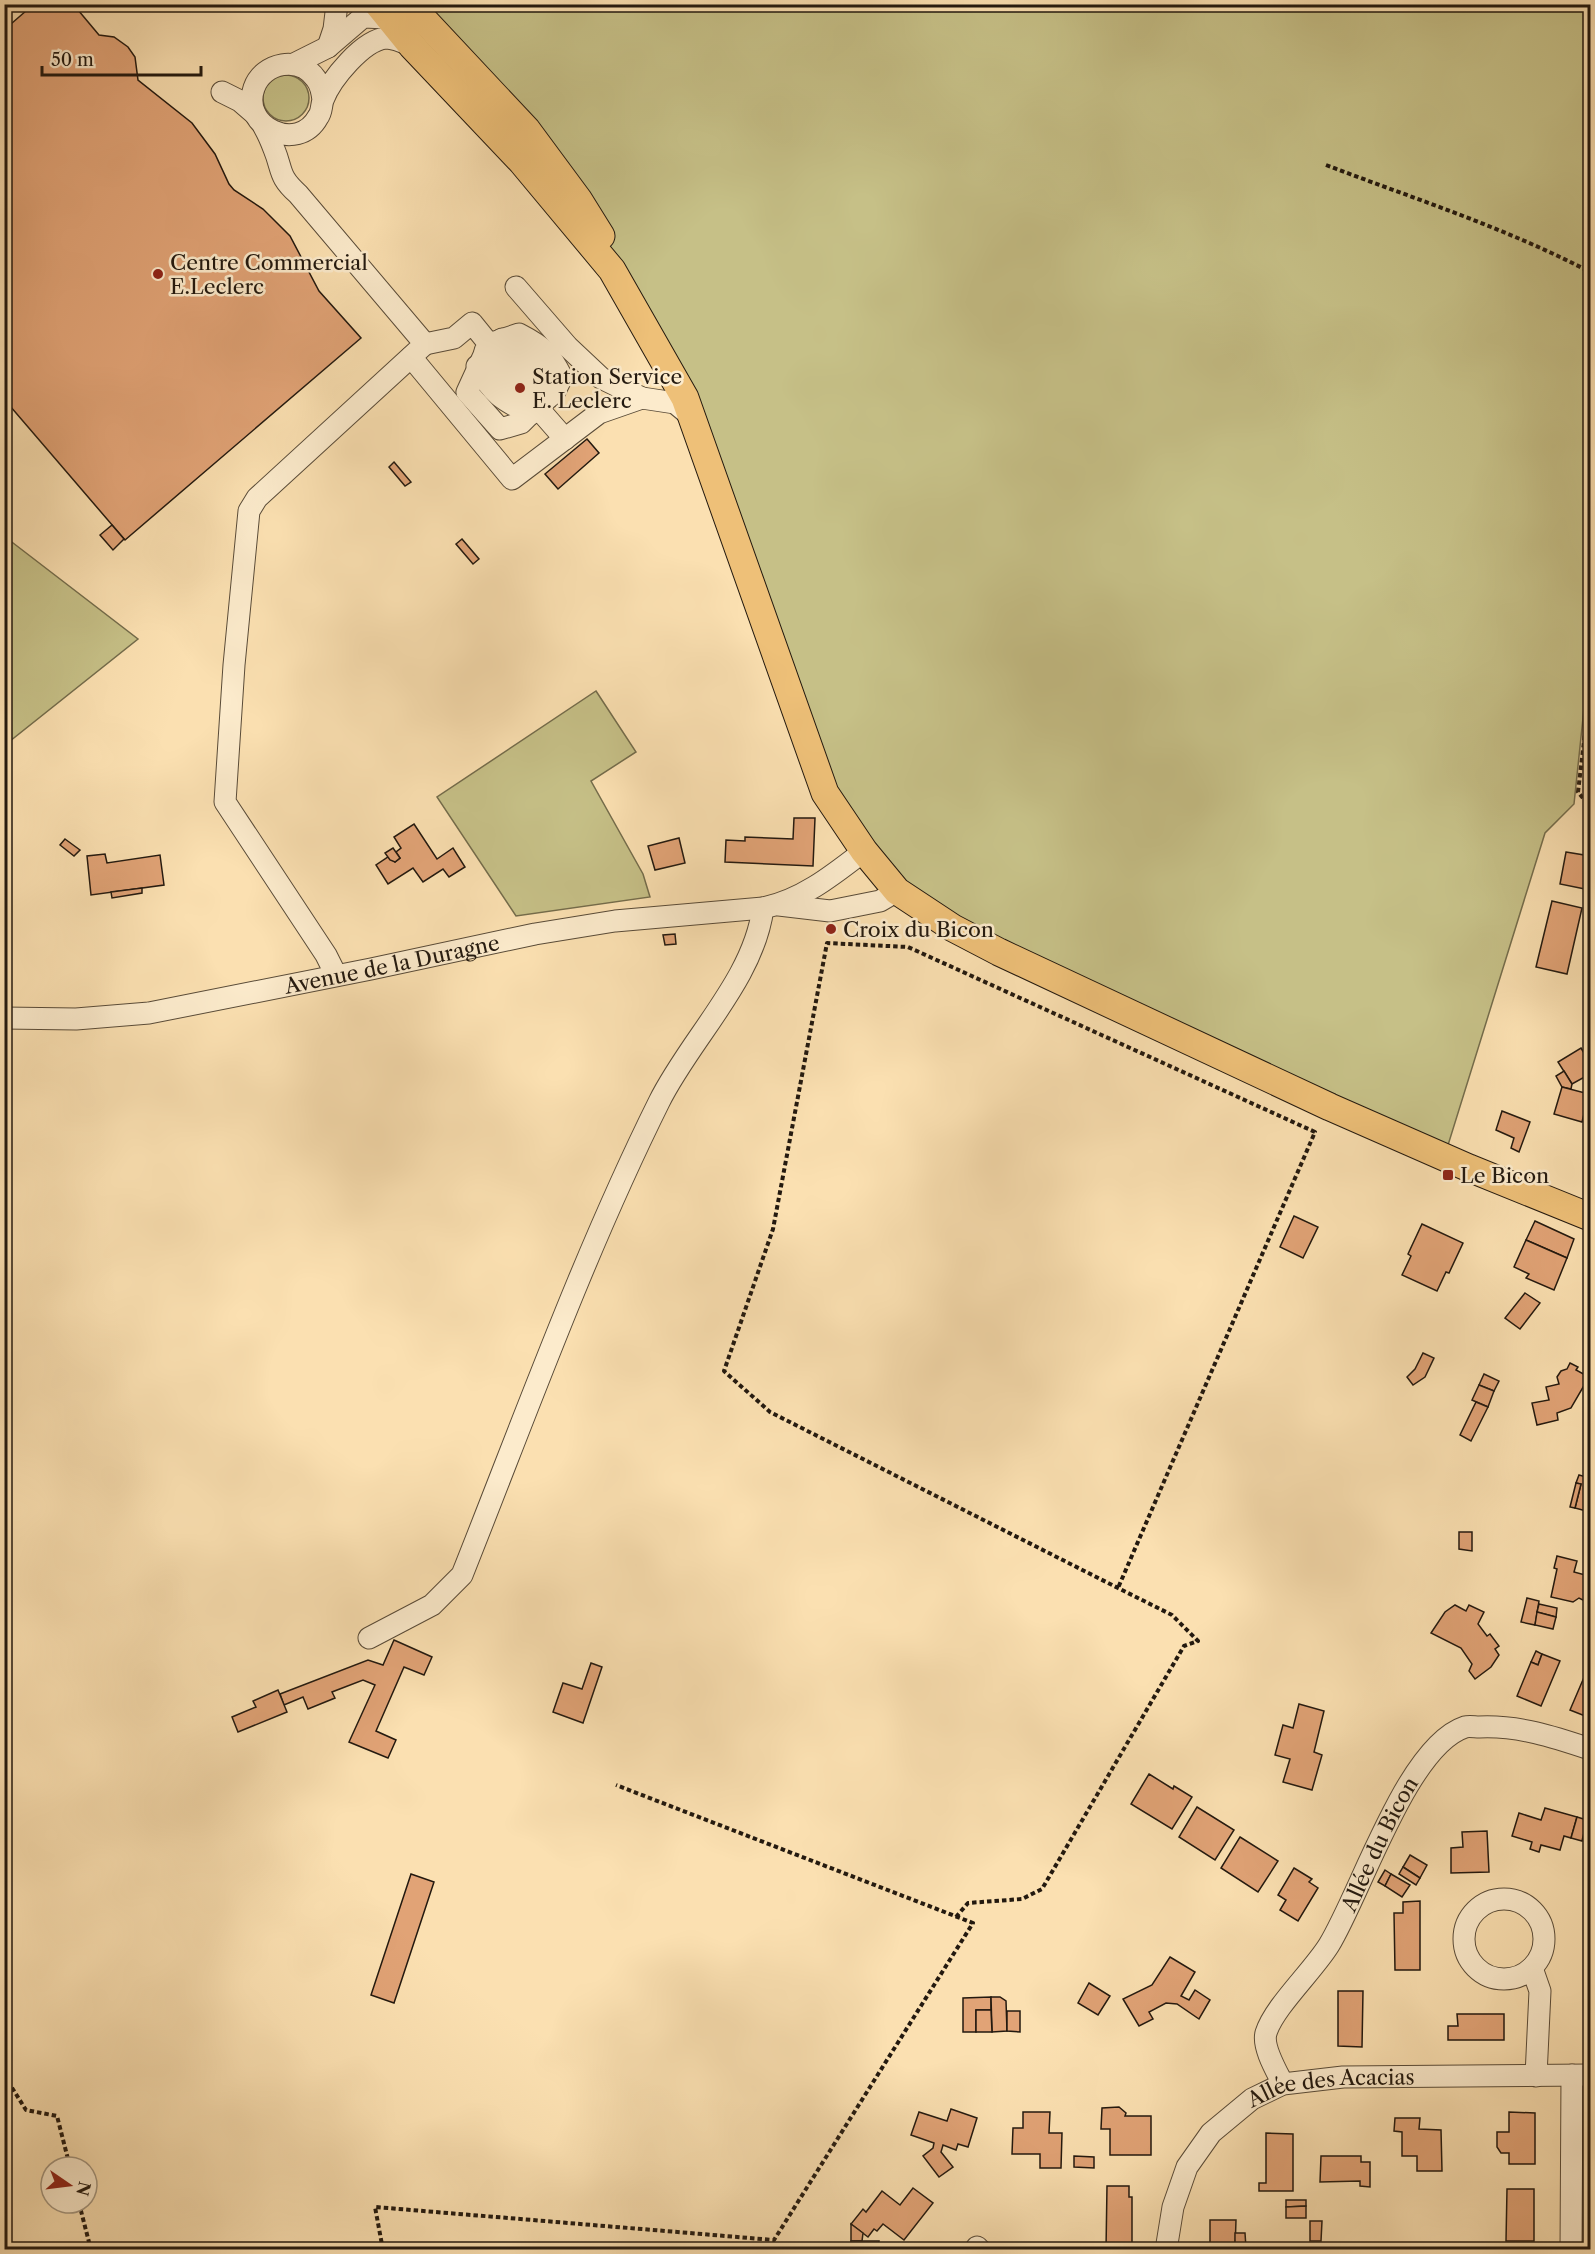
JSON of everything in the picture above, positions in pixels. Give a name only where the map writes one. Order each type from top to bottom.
[{"type":"main road","points":[[393,13],[412,46],[522,162],[612,270],[680,388]]},
{"type":"main road","points":[[393,13],[527,130],[578,199],[650,317],[692,417],[825,793],[864,851],[897,891],[953,928],[1020,962],[1444,1158],[1590,1216]]},
{"type":"street","points":[[328,47],[338,4]]},
{"type":"street","points":[[393,13],[363,16],[328,47],[294,64],[274,66],[265,71],[253,88],[252,106],[275,150],[280,173],[287,184],[298,194],[418,350],[512,479],[599,413],[642,398]]},
{"type":"street","points":[[253,88],[234,95],[222,92],[240,101],[274,133],[284,135],[304,131],[318,118],[323,100],[337,73],[393,13]]},
{"type":"street","points":[[294,64],[306,69],[315,77],[321,88],[323,100]]},
{"type":"street","points":[[287,184],[286,151],[295,134]]},
{"type":"street","points":[[516,287],[568,347],[601,378],[642,398],[675,403],[692,417]]},
{"type":"street","points":[[336,975],[326,955],[225,802],[234,665],[249,511],[257,498],[418,350],[454,338],[472,323],[491,353],[530,380],[535,410]]},
{"type":"street","points":[[491,353],[541,345],[553,360],[562,377],[554,393],[535,410]]},
{"type":"street","points":[[491,353],[488,386],[506,403],[535,410],[564,439]]},
{"type":"street","name":"Avenue de la Duragne","points":[[771,906],[824,883],[864,851]]},
{"type":"street","name":"Avenue de la Duragne","points":[[4,1018],[76,1019],[149,1013],[535,934],[626,920],[771,906],[830,911],[880,901],[897,891]]},
{"type":"street","points":[[369,1638],[432,1605],[462,1575],[606,1213],[660,1099],[739,973],[771,906]]},
{"type":"street","name":"Allée du Bicon","points":[[1283,2084],[1272,2063],[1265,2036],[1273,2018],[1330,1944],[1393,1813],[1419,1767],[1443,1741],[1466,1727],[1489,1726],[1522,1729],[1590,1749]]},
{"type":"street","points":[[1532,1968],[1540,1992],[1536,2076]]},
{"type":"street","points":[[1571,2250],[1581,2075]]},
{"type":"street","name":"Allée des Acacias","points":[[1166,2250],[1173,2207],[1187,2167],[1210,2133],[1252,2099],[1283,2084],[1343,2077],[1581,2075]]},
{"type":"path","points":[[1326,165],[1545,248],[1590,272]]},
{"type":"path","points":[[1590,691],[1578,792],[1590,807]]},
{"type":"path","points":[[956,1917],[968,1903],[1022,1899],[1042,1889],[1184,1646],[1198,1641],[1172,1615],[1118,1588],[770,1412],[724,1371],[773,1229],[827,943],[908,947],[1315,1132],[1118,1588]]},
{"type":"path","points":[[383,2250],[375,2207],[774,2240],[973,1923],[616,1785]]},
{"type":"path","points":[[4,2075],[26,2110],[57,2116],[67,2155]]},
{"type":"path","points":[[82,2215],[91,2250]]},
{"type":"shaded area","points":[[378,5],[1590,5],[1590,651],[1574,804],[1545,833],[1444,1158],[916,905],[825,793],[685,398],[612,270]]},
{"type":"shaded area","points":[[286,75],[302,82],[309,98],[302,114],[286,121],[270,114],[263,98],[270,82]]},
{"type":"shaded area","points":[[4,536],[138,639],[5,745],[4,745]]},
{"type":"shaded area","points":[[596,691],[636,752],[591,781],[643,874],[650,897],[516,916],[437,797]]},
{"type":"building","name":"Centre Commercial E.Leclerc","points":[[34,4],[73,4],[99,35],[114,37],[128,47],[135,57],[138,80],[192,123],[215,154],[234,190],[263,209],[290,236],[319,291],[361,338],[125,540],[4,399],[4,30]]},
{"type":"building","points":[[587,439],[599,453],[558,489],[545,474]]},
{"type":"building","points":[[394,462],[411,482],[405,486],[389,467]]},
{"type":"building","points":[[112,525],[124,539],[113,550],[100,535]]},
{"type":"building","points":[[462,539],[479,559],[473,564],[456,544]]},
{"type":"building","points":[[794,818],[815,818],[813,866],[725,862],[726,840],[745,841],[745,837],[793,839]]},
{"type":"building","points":[[414,824],[437,859],[453,848],[465,867],[449,877],[443,869],[423,882],[413,868],[388,884],[376,865],[388,857],[395,862],[400,858],[396,852],[401,848],[394,837]]},
{"type":"building","points":[[679,838],[685,863],[655,870],[648,846]]},
{"type":"building","points":[[65,839],[80,850],[74,856],[60,845]]},
{"type":"building","points":[[393,848],[400,858],[395,862],[390,860],[385,853]]},
{"type":"building","points":[[1566,852],[1590,856],[1590,890],[1560,884]]},
{"type":"building","points":[[105,854],[107,863],[160,855],[164,885],[91,895],[87,856]]},
{"type":"building","points":[[142,888],[142,893],[112,898],[111,892]]},
{"type":"building","points":[[1552,901],[1582,908],[1567,974],[1536,967]]},
{"type":"building","points":[[675,934],[676,944],[665,945],[663,935]]},
{"type":"building","points":[[1581,1048],[1590,1063],[1590,1074],[1572,1084],[1558,1062]]},
{"type":"building","points":[[1564,1071],[1572,1084],[1571,1089],[1562,1087],[1556,1076]]},
{"type":"building","points":[[1562,1087],[1589,1094],[1582,1122],[1554,1114]]},
{"type":"building","points":[[1502,1111],[1530,1122],[1519,1152],[1511,1148],[1514,1138],[1496,1130]]},
{"type":"building","points":[[1294,1216],[1318,1227],[1303,1258],[1280,1247]]},
{"type":"building","points":[[1535,1221],[1574,1239],[1567,1258],[1526,1240]]},
{"type":"building","points":[[1422,1224],[1463,1243],[1449,1273],[1446,1272],[1437,1291],[1402,1275],[1411,1256],[1408,1254]]},
{"type":"building","points":[[1526,1240],[1567,1258],[1554,1290],[1526,1278],[1529,1274],[1514,1267]]},
{"type":"building","points":[[1525,1293],[1540,1303],[1520,1329],[1505,1318]]},
{"type":"building","points":[[1423,1353],[1434,1358],[1425,1377],[1413,1385],[1407,1377],[1415,1369]]},
{"type":"building","points":[[1570,1363],[1578,1367],[1576,1370],[1589,1377],[1571,1408],[1557,1413],[1558,1420],[1537,1425],[1532,1403],[1549,1400],[1546,1387],[1559,1384],[1557,1377],[1561,1371],[1567,1369]]},
{"type":"building","points":[[1484,1374],[1499,1381],[1494,1391],[1479,1385]]},
{"type":"building","points":[[1479,1385],[1494,1391],[1488,1407],[1472,1400]]},
{"type":"building","points":[[1476,1402],[1488,1407],[1471,1441],[1460,1435]]},
{"type":"building","points":[[1579,1475],[1590,1478],[1590,1512],[1575,1508],[1581,1484],[1576,1483]]},
{"type":"building","points":[[1576,1483],[1581,1484],[1575,1508],[1570,1507]]},
{"type":"building","points":[[1459,1532],[1472,1532],[1472,1551],[1459,1549]]},
{"type":"building","points":[[1557,1556],[1577,1561],[1574,1572],[1589,1576],[1590,1606],[1579,1598],[1573,1602],[1551,1597],[1557,1569],[1554,1568]]},
{"type":"building","points":[[1527,1598],[1539,1601],[1535,1625],[1521,1622]]},
{"type":"building","points":[[1539,1604],[1557,1608],[1556,1617],[1537,1612]]},
{"type":"building","points":[[1455,1605],[1466,1611],[1469,1605],[1484,1612],[1478,1624],[1499,1646],[1495,1649],[1499,1655],[1491,1667],[1475,1679],[1469,1671],[1472,1664],[1461,1648],[1431,1633],[1445,1612]]},
{"type":"building","points":[[1537,1612],[1556,1617],[1553,1629],[1535,1625]]},
{"type":"building","points":[[394,1640],[432,1657],[424,1675],[404,1667],[376,1731],[396,1740],[388,1758],[349,1742],[375,1685],[363,1680],[332,1692],[335,1698],[308,1709],[303,1697],[284,1705],[280,1694],[368,1660],[383,1665]]},
{"type":"building","points":[[1536,1651],[1542,1654],[1538,1665],[1531,1662]]},
{"type":"building","points":[[1542,1654],[1560,1661],[1541,1706],[1517,1696],[1531,1662],[1538,1665]]},
{"type":"building","points":[[591,1663],[602,1667],[583,1723],[553,1712],[563,1683],[582,1689]]},
{"type":"building","points":[[1588,1668],[1590,1669],[1590,1718],[1570,1710]]},
{"type":"building","points":[[278,1690],[287,1712],[238,1732],[232,1717],[256,1707],[253,1701]]},
{"type":"building","points":[[1299,1704],[1324,1711],[1314,1752],[1322,1755],[1312,1790],[1283,1782],[1290,1759],[1275,1755],[1283,1725],[1293,1728]]},
{"type":"building","points":[[1149,1774],[1173,1789],[1174,1786],[1192,1797],[1172,1829],[1131,1804]]},
{"type":"building","points":[[1197,1807],[1234,1830],[1215,1860],[1179,1837]]},
{"type":"building","points":[[1545,1808],[1577,1817],[1571,1838],[1564,1836],[1560,1850],[1541,1845],[1539,1852],[1530,1849],[1532,1842],[1512,1836],[1519,1813],[1541,1820]]},
{"type":"building","points":[[1577,1817],[1587,1820],[1582,1841],[1571,1838]]},
{"type":"building","points":[[1487,1831],[1489,1872],[1451,1873],[1451,1848],[1463,1847],[1462,1832]]},
{"type":"building","points":[[1240,1837],[1278,1861],[1258,1892],[1221,1868]]},
{"type":"building","points":[[1410,1855],[1427,1865],[1420,1878],[1403,1867]]},
{"type":"building","points":[[1403,1867],[1420,1878],[1416,1885],[1399,1874]]},
{"type":"building","points":[[1294,1868],[1312,1879],[1309,1882],[1318,1888],[1298,1921],[1280,1910],[1286,1900],[1278,1895]]},
{"type":"building","points":[[1385,1870],[1391,1874],[1385,1886],[1378,1882]]},
{"type":"building","points":[[411,1874],[434,1882],[394,2003],[371,1995]]},
{"type":"building","points":[[1391,1874],[1410,1885],[1402,1897],[1385,1886]]},
{"type":"building","points":[[1420,1901],[1420,1970],[1395,1970],[1394,1913],[1403,1913],[1403,1902]]},
{"type":"building","points":[[1170,1957],[1195,1972],[1181,1996],[1189,2000],[1195,1990],[1210,2000],[1199,2019],[1177,2004],[1166,2003],[1149,2012],[1153,2019],[1139,2026],[1123,1999],[1152,1985]]},
{"type":"building","points":[[1089,1983],[1110,1996],[1098,2015],[1078,2003]]},
{"type":"building","points":[[1338,1991],[1363,1991],[1362,2047],[1338,2046]]},
{"type":"building","points":[[991,1997],[991,2010],[976,2010],[976,2032],[963,2032],[963,1998]]},
{"type":"building","points":[[991,1997],[1000,1997],[1006,2001],[1007,2031],[992,2032]]},
{"type":"building","points":[[976,2010],[991,2010],[992,2032],[976,2032]]},
{"type":"building","points":[[1007,2011],[1020,2011],[1020,2032],[1007,2031]]},
{"type":"building","points":[[1457,2014],[1504,2014],[1504,2040],[1448,2040],[1448,2026],[1458,2026]]},
{"type":"building","points":[[1119,2107],[1126,2113],[1125,2116],[1151,2116],[1151,2155],[1110,2155],[1110,2129],[1101,2129],[1102,2108]]},
{"type":"building","points":[[951,2109],[977,2118],[968,2147],[958,2144],[956,2150],[943,2145],[941,2152],[953,2167],[939,2177],[923,2156],[933,2148],[934,2143],[911,2135],[919,2112],[947,2121]]},
{"type":"building","points":[[1023,2112],[1050,2112],[1049,2133],[1062,2133],[1061,2168],[1040,2168],[1040,2154],[1012,2154],[1013,2128],[1023,2128]]},
{"type":"building","points":[[1509,2112],[1535,2113],[1535,2164],[1509,2164],[1509,2153],[1501,2153],[1497,2147],[1497,2132],[1509,2132]]},
{"type":"building","points":[[1395,2118],[1420,2118],[1419,2129],[1441,2130],[1442,2171],[1417,2171],[1417,2156],[1402,2156],[1402,2132],[1394,2131]]},
{"type":"building","points":[[1266,2133],[1293,2134],[1293,2191],[1259,2191],[1259,2183],[1266,2183]]},
{"type":"building","points":[[1074,2156],[1094,2157],[1094,2168],[1074,2167]]},
{"type":"building","points":[[1321,2156],[1361,2156],[1361,2162],[1370,2162],[1370,2187],[1360,2186],[1360,2181],[1320,2182]]},
{"type":"building","points":[[1107,2186],[1129,2186],[1129,2197],[1132,2197],[1132,2250],[1106,2250]]},
{"type":"building","points":[[913,2188],[933,2203],[904,2240],[883,2224],[877,2231],[874,2229],[868,2237],[851,2224],[863,2209],[866,2212],[882,2191],[900,2205]]},
{"type":"building","points":[[1507,2189],[1534,2189],[1534,2241],[1506,2241]]},
{"type":"building","points":[[1286,2200],[1306,2200],[1306,2206],[1286,2207]]},
{"type":"building","points":[[1306,2206],[1306,2218],[1286,2218],[1286,2207]]},
{"type":"building","points":[[1210,2220],[1236,2220],[1235,2250],[1210,2250]]},
{"type":"building","points":[[1310,2221],[1322,2221],[1321,2241],[1310,2241]]},
{"type":"building","points":[[851,2224],[863,2233],[862,2241],[851,2241]]},
{"type":"building","points":[[1235,2233],[1245,2233],[1246,2248],[1235,2248]]},
{"type":"building","points":[[851,2241],[879,2241],[878,2250],[850,2250]]},
{"type":"place","name":"Centre Commercial E.Leclerc","points":[[158,274]]},
{"type":"place","name":"Station Service E. Leclerc","points":[[520,388]]},
{"type":"place","name":"Croix du Bicon","points":[[831,929]]},
{"type":"place","name":"Le Bicon","points":[[1448,1175]]}]
